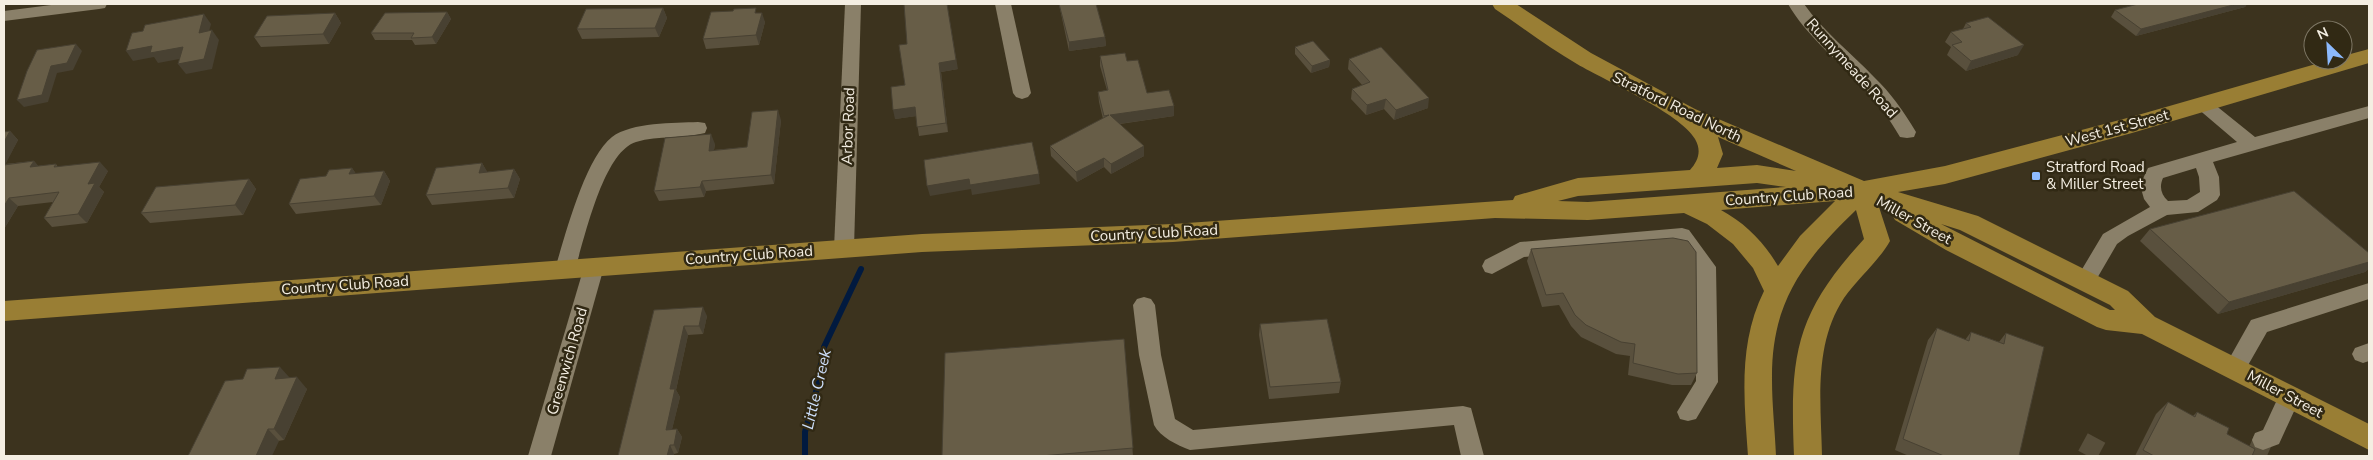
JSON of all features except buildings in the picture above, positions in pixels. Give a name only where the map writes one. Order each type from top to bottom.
[{"type":"main road","name":"Stratford Road North","points":[[1502,4],[1584,58],[1688,115],[1862,190]]},
{"type":"main road","name":"West 1st Street","points":[[1862,190],[1945,175],[2369,57]]},
{"type":"main road","points":[[1688,115],[1703,131],[1712,153],[1710,163],[1696,179]]},
{"type":"main road","name":"Country Club Road","points":[[1495,209],[1578,187],[1757,174],[1862,190]]},
{"type":"main road","name":"Country Club Road","points":[[4,311],[932,242],[1173,233],[1495,209],[1588,211],[1862,190]]},
{"type":"main road","points":[[1762,456],[1759,352],[1768,310],[1776,290],[1798,256],[1834,216],[1862,190],[1877,241],[1833,295],[1817,328],[1808,365],[1806,420],[1808,456]]},
{"type":"main road","name":"Miller Street","points":[[1862,190],[1969,223],[2119,298],[2146,324],[2369,438]]},
{"type":"main road","name":"Miller Street","points":[[1862,190],[1955,243],[2106,320],[2146,324]]},
{"type":"main road","points":[[1684,203],[1717,218],[1757,253],[1771,273],[1776,290]]},
{"type":"street","points":[[4,16],[99,4]]},
{"type":"street","name":"Arbor Road","points":[[844,248],[853,4]]},
{"type":"street","points":[[1003,4],[1022,93]]},
{"type":"street","name":"Runnymeade Road","points":[[1796,4],[1812,27],[1891,106],[1907,132]]},
{"type":"street","points":[[2203,104],[2252,144]]},
{"type":"street","points":[[2164,208],[2154,200],[2150,185],[2155,173],[2369,112]]},
{"type":"street","points":[[565,269],[599,171],[610,151],[620,141],[634,136],[698,128]]},
{"type":"street","points":[[2085,281],[2110,239],[2121,230],[2164,208],[2191,207],[2210,195],[2209,177],[2202,159]]},
{"type":"street","points":[[1492,266],[1520,250],[1682,235],[1706,267],[1707,382],[1688,412]]},
{"type":"street","name":"Greenwich Road","points":[[539,456],[594,267]]},
{"type":"street","points":[[2235,368],[2259,326],[2369,292]]},
{"type":"street","points":[[1144,306],[1150,355],[1165,425],[1190,440],[1463,415],[1472,456]]},
{"type":"street","points":[[2263,440],[2271,437],[2290,396]]},
{"type":"waterway","name":"Little Creek","points":[[805,456],[805,432],[816,392],[824,347],[861,269]]},
{"type":"tunnel","points":[[2256,456],[2263,440]]},
{"type":"tunnel","points":[[2083,442],[2109,456]]},
{"type":"place","name":"Stratford Road & Miller Street","points":[[2036,176]]}]
